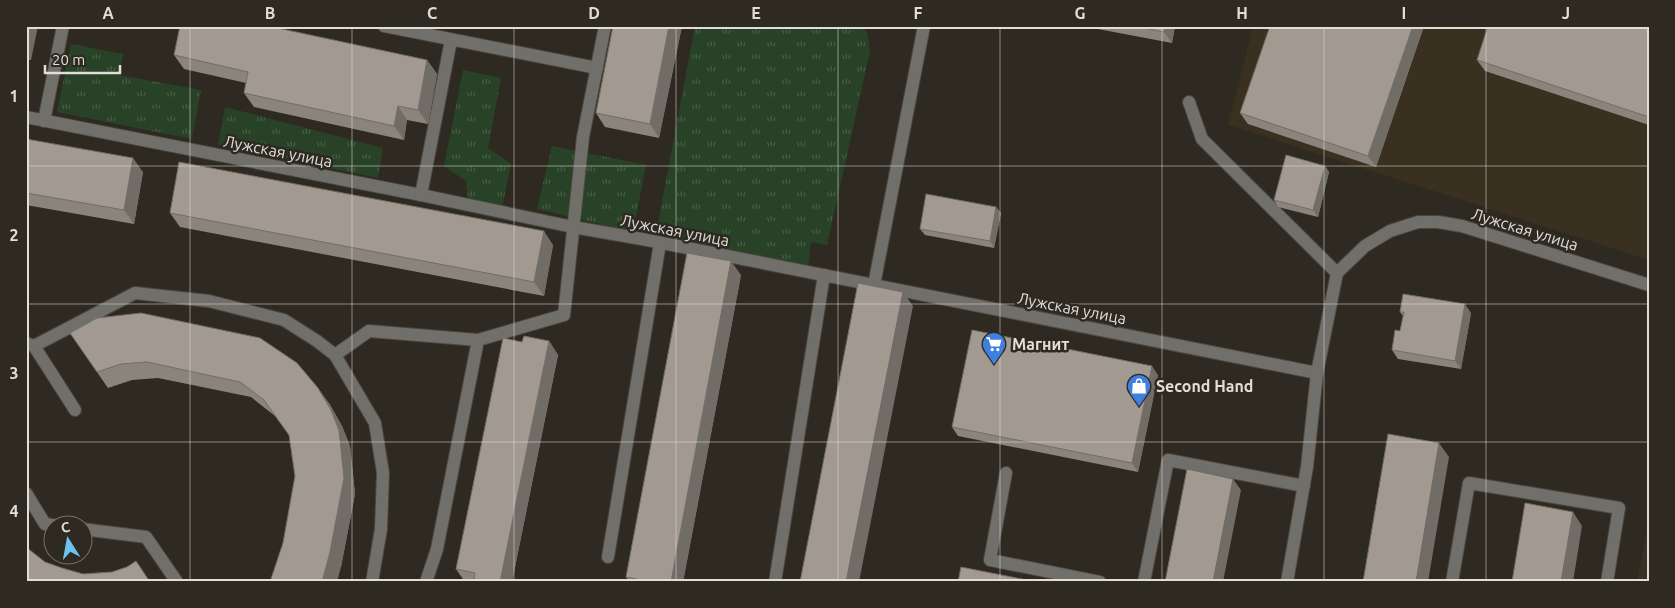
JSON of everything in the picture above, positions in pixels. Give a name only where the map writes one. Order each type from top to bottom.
[{"type":"street","points":[[44,121],[63,26]]},
{"type":"street","points":[[384,26],[597,68]]},
{"type":"street","points":[[335,355],[368,331],[478,340],[564,315],[583,137],[605,26]]},
{"type":"street","points":[[874,285],[924,26]]},
{"type":"street","points":[[421,195],[451,40]]},
{"type":"street","points":[[1189,102],[1202,139],[1337,273],[1317,374],[1307,467],[1287,582]]},
{"type":"street","name":"Лужская улица","points":[[26,117],[421,195],[573,228],[660,243],[1317,374]]},
{"type":"street","name":"Лужская улица","points":[[1337,273],[1365,246],[1390,231],[1418,222],[1438,222],[1462,226],[1649,285]]},
{"type":"street","points":[[608,557],[660,243]]},
{"type":"street","points":[[775,582],[824,276]]},
{"type":"street","points":[[75,410],[30,345],[135,293],[209,301],[284,320],[335,355],[376,423],[383,473],[381,529],[372,582]]},
{"type":"street","points":[[426,582],[437,549],[478,340]]},
{"type":"street","points":[[1144,582],[1168,460],[1304,486]]},
{"type":"street","points":[[1006,473],[990,560],[1100,582]]},
{"type":"street","points":[[1452,582],[1469,483],[1619,508],[1607,582]]},
{"type":"street","points":[[26,493],[42,518]]},
{"type":"street","points":[[92,530],[146,537],[177,582]]},
{"type":"shaded area","points":[[1253,26],[1649,26],[1649,260],[1228,125]]},
{"type":"shaded area","points":[[1649,519],[1649,582],[1637,582]]},
{"type":"green space","points":[[695,26],[861,26],[867,32],[870,51],[827,245],[811,242],[808,266],[656,234]]},
{"type":"green space","points":[[71,44],[123,54],[119,75],[201,90],[192,139],[57,112]]},
{"type":"green space","points":[[463,70],[501,78],[488,148],[511,164],[502,208],[468,198],[466,181],[444,166]]},
{"type":"green space","points":[[225,107],[383,148],[378,178],[218,145]]},
{"type":"green space","points":[[552,146],[646,165],[633,232],[537,209]]},
{"type":"building","points":[[180,26],[268,26],[427,60],[418,110],[398,106],[394,126],[244,93],[248,72],[174,55]]},
{"type":"building","points":[[613,26],[669,26],[650,124],[596,113]]},
{"type":"building","points":[[1134,26],[1165,26],[1164,32]]},
{"type":"building","points":[[1270,26],[1413,26],[1368,156],[1240,113]]},
{"type":"building","points":[[1488,26],[1649,26],[1649,117],[1477,60]]},
{"type":"building","points":[[26,139],[133,158],[124,210],[26,193]]},
{"type":"building","points":[[1286,155],[1325,166],[1313,210],[1274,200]]},
{"type":"building","points":[[179,162],[544,231],[534,282],[170,213]]},
{"type":"building","points":[[926,194],[996,207],[990,241],[920,229]]},
{"type":"building","points":[[687,253],[731,261],[671,582],[652,582],[626,577]]},
{"type":"building","points":[[858,283],[903,292],[846,582],[800,582]]},
{"type":"building","points":[[1403,294],[1465,304],[1455,361],[1392,350],[1395,330],[1400,331],[1404,312],[1400,312]]},
{"type":"building","points":[[141,313],[260,338],[297,363],[318,388],[331,410],[339,430],[344,478],[330,552],[322,582],[270,582],[283,543],[295,476],[289,435],[264,400],[240,382],[147,362],[121,364],[97,372],[70,333],[97,318]]},
{"type":"building","points":[[972,330],[1152,366],[1132,463],[952,427]]},
{"type":"building","points":[[524,336],[549,341],[500,582],[488,582],[474,579],[475,573],[456,569],[503,338],[522,342]]},
{"type":"building","points":[[1388,434],[1439,443],[1416,582],[1363,582]]},
{"type":"building","points":[[1187,469],[1233,479],[1213,582],[1165,582]]},
{"type":"building","points":[[1525,503],[1573,512],[1561,582],[1512,582]]},
{"type":"building","points":[[26,547],[42,560],[42,566],[56,566],[83,574],[112,572],[127,567],[136,561],[150,582],[26,582]]},
{"type":"building","points":[[961,567],[1037,582],[958,582]]},
{"type":"place","name":"Магнит","points":[[994,365]]},
{"type":"place","name":"Second Hand","points":[[1139,407]]}]
